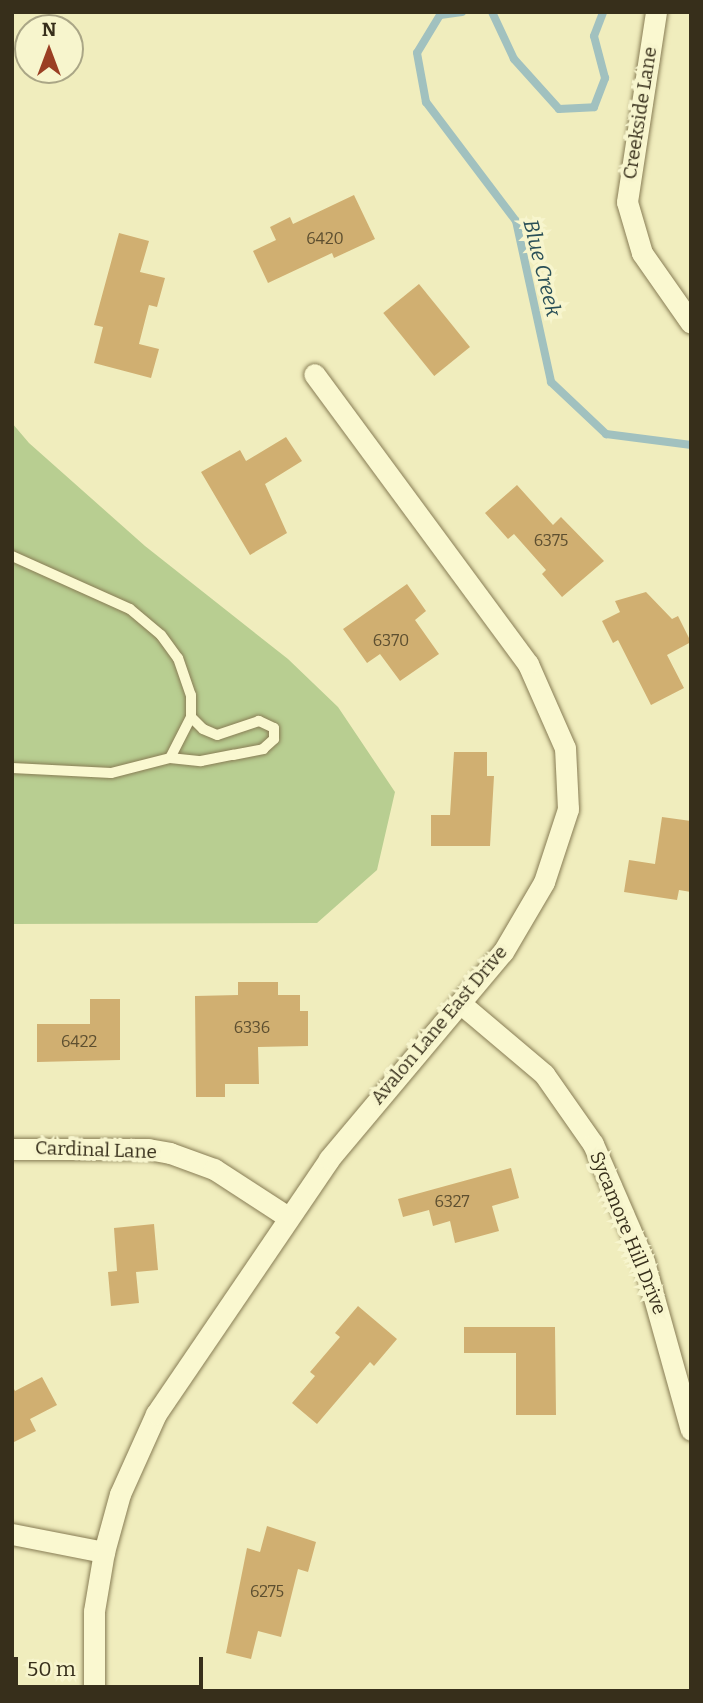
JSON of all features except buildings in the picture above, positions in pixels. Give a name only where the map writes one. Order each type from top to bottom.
[{"type":"street","name":"Creekside Lane","points":[[656,12],[628,202],[642,253],[691,323]]},
{"type":"street","name":"Avalon Lane East Drive","points":[[94,1691],[94,1611],[104,1552],[120,1494],[156,1414],[288,1217],[373,1102],[503,952],[544,882],[568,809],[567,756],[545,697],[510,634],[314,374]]},
{"type":"street","name":"Sycamore Hill Drive","points":[[460,1003],[544,1074],[593,1144],[644,1262],[691,1430]]},
{"type":"street","name":"Cardinal Lane","points":[[12,1149],[148,1149],[170,1153],[214,1169],[288,1217]]},
{"type":"street","points":[[12,1534],[104,1552]]},
{"type":"lane","points":[[12,556],[130,609],[161,635],[178,658],[191,695],[191,717],[170,758]]},
{"type":"lane","points":[[12,768],[111,773],[170,758],[201,761],[263,749],[274,739],[274,728],[259,721],[217,735],[203,729],[191,717]]},
{"type":"green space","points":[[12,423],[29,443],[145,546],[288,659],[338,707],[395,792],[377,870],[317,923],[12,924]]},
{"type":"waterway","name":"Blue Creek","points":[[462,12],[440,15],[417,53],[426,102],[516,221],[551,382],[606,434],[691,445]]},
{"type":"waterway","name":"Blue Creek","points":[[492,12],[514,59],[559,109],[594,107],[605,78],[594,36],[603,12]]}]
